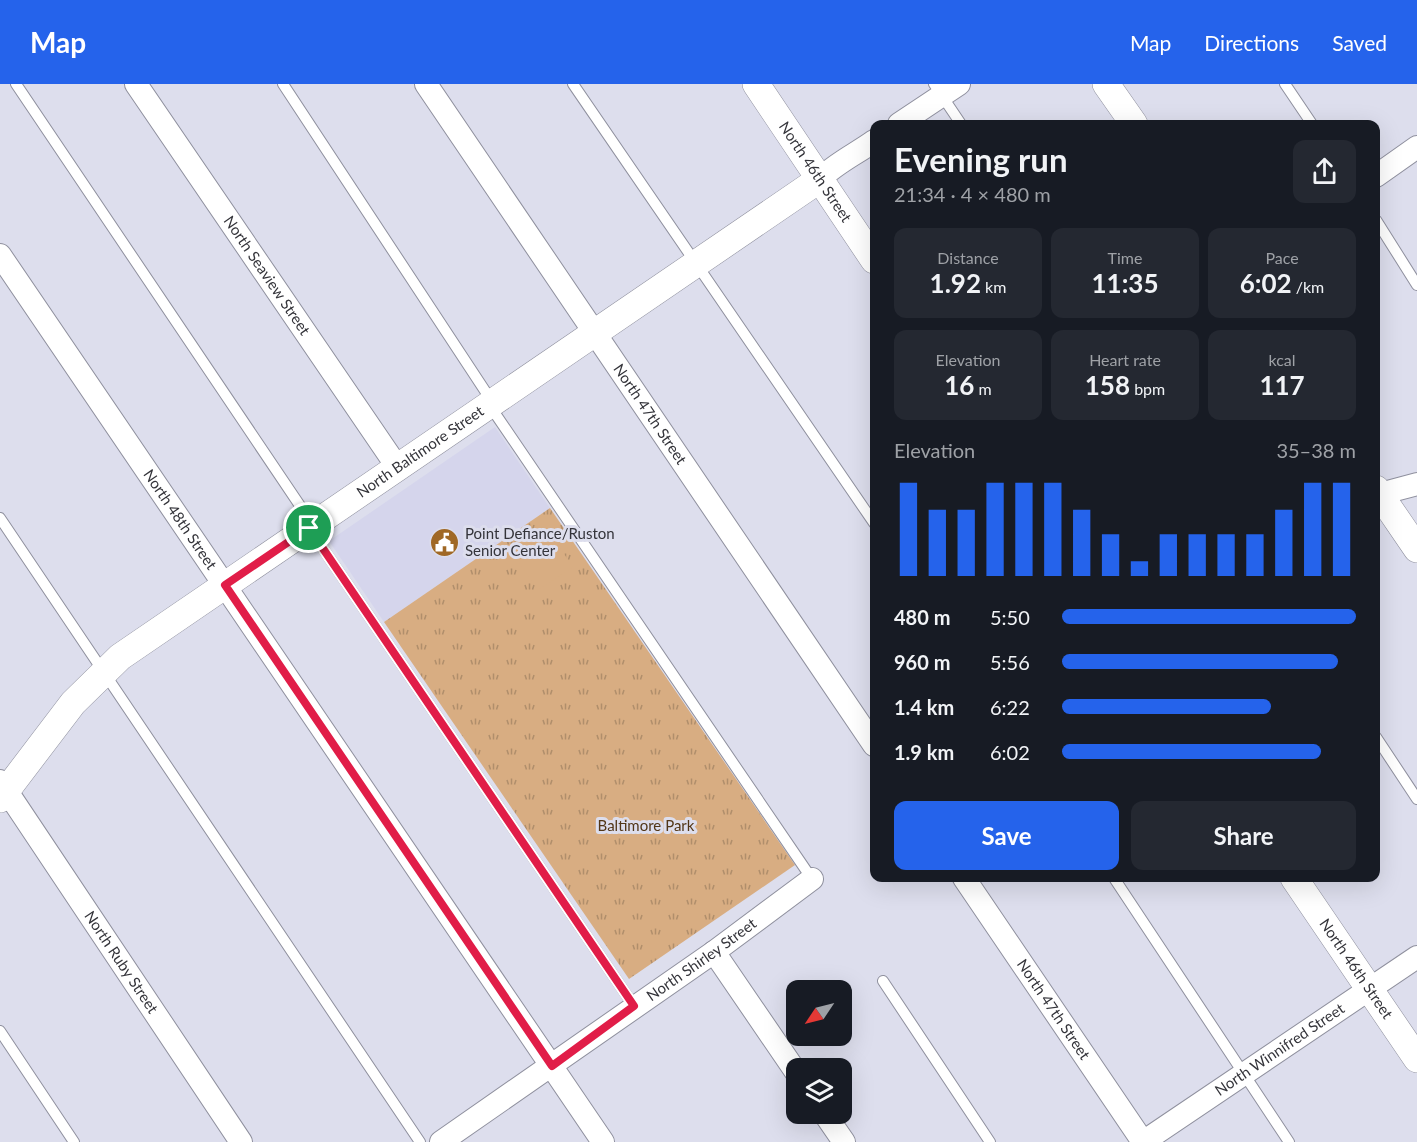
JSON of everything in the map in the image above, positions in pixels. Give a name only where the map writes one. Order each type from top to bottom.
[{"type":"street","name":"North Seaview Street","points":[[136,84],[398,468]]},
{"type":"street","name":"North 47th Street","points":[[426,84],[870,739]]},
{"type":"street","name":"North 46th Street","points":[[756,84],[870,254]]},
{"type":"street","points":[[1106,84],[1131,120]]},
{"type":"street","points":[[904,120],[945,88]]},
{"type":"street","name":"North Baltimore Street","points":[[2,790],[73,703],[104,672],[136,646],[492,405],[820,179],[833,166],[850,158],[870,144]]},
{"type":"street","points":[[1380,173],[1417,147]]},
{"type":"street","name":"North 48th Street","points":[[0,255],[603,1142]]},
{"type":"street","points":[[1380,492],[1417,483]]},
{"type":"street","points":[[1380,497],[1417,549]]},
{"type":"street","name":"North Ruby Street","points":[[2,790],[241,1142]]},
{"type":"street","name":"North Shirley Street","points":[[441,1142],[714,952],[812,879]]},
{"type":"street","name":"North 47th Street","points":[[967,882],[1143,1142]]},
{"type":"street","name":"North 46th Street","points":[[1297,882],[1417,1059]]},
{"type":"street","points":[[714,952],[786,1058]]},
{"type":"street","name":"North Winnifred Street","points":[[1143,1142],[1417,957]]},
{"type":"street","points":[[832,1124],[844,1142]]},
{"type":"lane","points":[[16,84],[634,1006]]},
{"type":"lane","points":[[283,84],[492,405],[812,879]]},
{"type":"lane","points":[[573,84],[870,517]]},
{"type":"lane","points":[[1285,84],[1309,120]]},
{"type":"lane","points":[[945,88],[959,120]]},
{"type":"lane","points":[[1380,226],[1417,285]]},
{"type":"lane","points":[[0,518],[420,1142]]},
{"type":"lane","points":[[1380,743],[1417,799]]},
{"type":"lane","points":[[1117,882],[1289,1142]]},
{"type":"lane","points":[[884,981],[990,1142]]},
{"type":"lane","points":[[0,1031],[74,1142]]},
{"type":"shaded area","points":[[495,427],[550,508],[384,622],[329,541]]},
{"type":"green space","name":"Baltimore Park","points":[[550,508],[795,865],[629,979],[384,622]]},
{"type":"green space","points":[[543,523],[573,567],[538,590],[508,547]]},
{"type":"place","name":"Point Defiance/Ruston Senior Center","points":[[444,543]]},
{"type":"route","points":[[309,528],[634,1006],[552,1066],[225,585],[309,528]]}]
